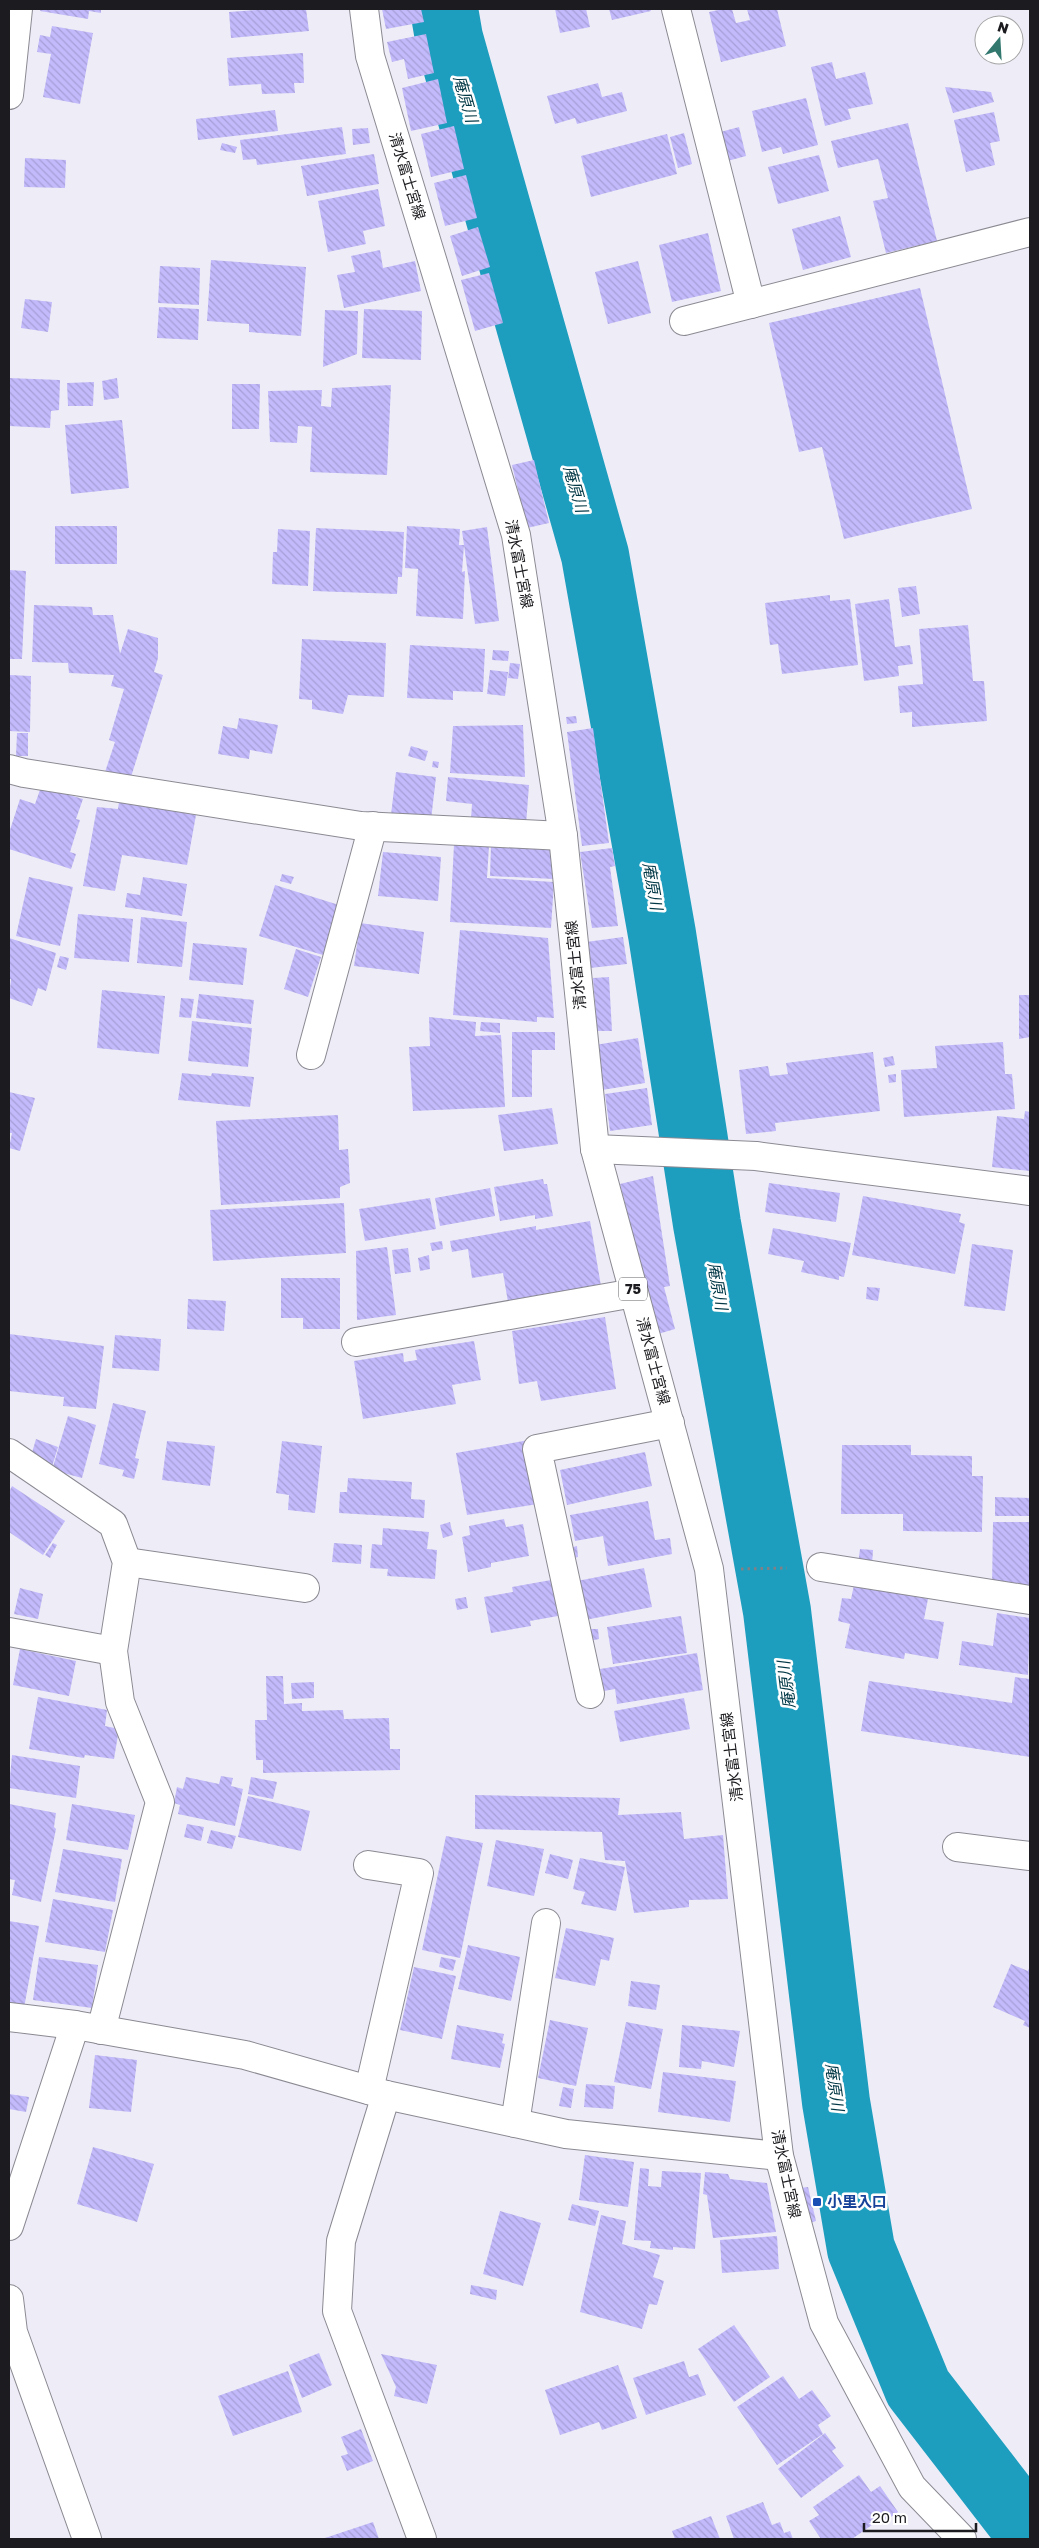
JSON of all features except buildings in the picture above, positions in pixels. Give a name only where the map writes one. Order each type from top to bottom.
[{"type":"street","points":[[9,95],[18,9]]},
{"type":"street","name":"清水富士宮線","points":[[364,9],[370,56],[516,535],[563,836],[595,1149],[710,1569],[779,2156],[824,2323],[912,2487],[962,2539]]},
{"type":"street","points":[[676,9],[751,304]]},
{"type":"street","points":[[684,321],[1030,232]]},
{"type":"street","points":[[9,769],[43,776],[373,826],[563,836]]},
{"type":"street","points":[[311,1055],[373,826]]},
{"type":"street","points":[[595,1149],[756,1156],[1030,1191]]},
{"type":"street","points":[[356,1342],[634,1293]]},
{"type":"street","points":[[590,1694],[537,1449],[670,1423]]},
{"type":"street","points":[[9,1453],[113,1524],[127,1562],[113,1651],[120,1702],[160,1802],[88,2027],[9,2226]]},
{"type":"street","points":[[127,1562],[305,1588]]},
{"type":"street","points":[[820,1567],[1030,1600]]},
{"type":"street","points":[[9,1632],[113,1651]]},
{"type":"street","points":[[957,1847],[1030,1856]]},
{"type":"street","points":[[368,1866],[419,1873],[378,2092],[342,2241],[337,2311],[422,2539]]},
{"type":"street","points":[[515,2123],[546,1923]]},
{"type":"street","points":[[9,2017],[88,2027],[245,2055],[378,2092],[566,2134],[779,2156]]},
{"type":"street","points":[[9,2298],[13,2332],[87,2539]]},
{"type":"path","points":[[733,1569],[820,1567]]},
{"type":"waterway","name":"庵原川","points":[[444,9],[449,38],[595,555],[662,934],[707,1224],[777,1611],[836,2102],[861,2249],[918,2388],[1030,2533]]},
{"type":"place","name":"小里入口","points":[[817,2202]]}]
